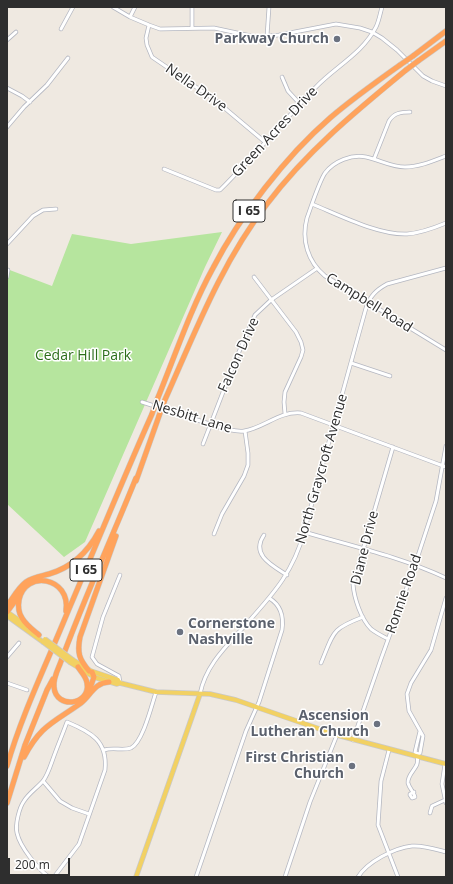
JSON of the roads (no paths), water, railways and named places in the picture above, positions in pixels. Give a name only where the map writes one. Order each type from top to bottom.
[{"type":"highway","name":"I 65","points":[[7,766],[19,730],[56,640],[152,414],[197,300],[213,268],[242,220],[282,168],[315,132],[360,93],[446,31]]},
{"type":"highway","name":"I 65","points":[[7,803],[17,771],[47,690],[56,672],[136,478],[164,402],[208,303],[241,242],[267,204],[297,168],[342,123],[406,70],[446,41]]},
{"type":"highway","points":[[17,771],[34,740],[42,730],[51,722],[86,699],[92,673],[82,663],[78,647],[80,637],[136,478]]},
{"type":"highway","points":[[7,606],[26,582],[65,568],[82,555],[93,542],[115,499]]},
{"type":"highway","points":[[7,612],[23,590],[30,584],[43,580],[55,584],[64,593],[67,600],[66,611],[56,640]]},
{"type":"highway","points":[[23,590],[19,601],[20,613],[27,625],[39,635]]},
{"type":"highway","points":[[56,672],[54,684],[56,694],[64,702],[74,702],[82,698],[87,688],[85,677],[78,667]]},
{"type":"highway","points":[[88,694],[98,685],[109,682]]},
{"type":"main road","points":[[7,612],[39,635],[44,641]]},
{"type":"main road","points":[[7,616],[44,641],[78,667],[92,673],[118,680],[120,683]]},
{"type":"main road","points":[[72,662],[109,682],[116,684],[120,683],[156,692],[219,695],[257,706],[353,740],[389,750],[418,755],[446,764]]},
{"type":"main road","points":[[136,877],[200,694]]},
{"type":"street","points":[[60,30],[73,7]]},
{"type":"street","points":[[113,7],[130,17],[160,29],[192,27],[214,28],[256,37],[279,35],[336,24],[360,28],[372,32],[382,38],[397,50],[423,76],[446,86]]},
{"type":"street","points":[[130,17],[135,7]]},
{"type":"street","points":[[192,7],[192,27]]},
{"type":"street","points":[[267,36],[269,7]]},
{"type":"street","points":[[372,32],[376,27],[382,7]]},
{"type":"street","name":"Nella Drive","points":[[149,25],[146,38],[152,57],[215,100],[265,142]]},
{"type":"street","points":[[7,40],[16,32]]},
{"type":"street","name":"Green Acres Drive","points":[[164,169],[216,190],[220,190],[249,161],[318,85],[356,54],[372,32]]},
{"type":"street","points":[[7,127],[47,85],[68,58]]},
{"type":"street","points":[[282,77],[288,91],[300,104]]},
{"type":"street","points":[[7,88],[30,102]]},
{"type":"street","points":[[410,112],[401,112],[391,116],[388,120],[374,159],[391,165],[408,167],[424,164],[446,156]]},
{"type":"street","name":"Campbell Road","points":[[374,159],[358,156],[346,158],[329,168],[323,176],[306,222],[305,235],[309,256],[316,269],[329,280],[446,350]]},
{"type":"street","points":[[312,204],[378,229],[399,234],[418,232],[446,223]]},
{"type":"street","points":[[7,244],[33,216],[43,210],[56,209]]},
{"type":"street","name":"North Graycroft Avenue","points":[[200,694],[204,679],[215,659],[269,598],[287,575],[298,552],[368,303],[373,294],[387,284],[446,268]]},
{"type":"street","name":"Falcon Drive","points":[[203,444],[256,315],[271,300],[316,269]]},
{"type":"street","points":[[7,277],[8,270]]},
{"type":"street","points":[[254,277],[298,335],[302,348],[301,359],[285,392],[285,414]]},
{"type":"street","points":[[351,363],[390,376]]},
{"type":"street","name":"Nesbitt Lane","points":[[142,402],[230,430],[245,431],[285,414],[301,413],[444,466]]},
{"type":"street","points":[[214,534],[222,514],[244,476],[248,465],[245,431]]},
{"type":"street","name":"Ronnie Road","points":[[353,740],[436,501],[444,466],[446,446]]},
{"type":"street","name":"Diane Drive","points":[[388,639],[370,627],[363,616],[353,590],[363,548],[393,447]]},
{"type":"street","points":[[304,532],[363,548],[415,565],[446,578]]},
{"type":"street","points":[[264,535],[260,546],[263,558],[287,575]]},
{"type":"street","points":[[120,575],[103,617],[92,657],[96,664],[119,676],[120,683]]},
{"type":"street","points":[[196,877],[246,731],[257,706],[280,636],[283,619],[280,608],[269,598]]},
{"type":"street","points":[[414,792],[408,783],[410,775],[416,766],[423,736],[408,708],[407,692],[413,679],[431,650],[446,598]]},
{"type":"street","points":[[321,663],[335,631],[345,624],[363,616]]},
{"type":"street","points":[[7,657],[19,643]]},
{"type":"street","points":[[7,683],[27,690]]},
{"type":"street","points":[[104,750],[111,748],[127,749],[133,747],[137,743],[144,729],[156,692]]},
{"type":"street","points":[[49,877],[42,872],[26,850],[16,832],[22,805],[30,792],[43,781],[67,722],[96,737],[104,750],[106,761],[105,770],[79,844],[54,877]]},
{"type":"street","points":[[285,877],[314,792],[337,735]]},
{"type":"street","points":[[389,750],[381,780],[378,825],[398,877]]},
{"type":"street","points":[[430,813],[432,806],[445,802],[442,784],[446,764]]},
{"type":"street","points":[[43,781],[60,801],[72,808],[90,814]]},
{"type":"street","points":[[358,877],[367,866],[388,854],[412,846],[446,852]]},
{"type":"place","name":"Parkway Church","points":[[337,39]]},
{"type":"place","name":"Cornerstone Nashville","points":[[180,632]]},
{"type":"place","name":"Ascension Lutheran Church","points":[[377,724]]},
{"type":"place","name":"First Christian Church","points":[[352,766]]},
{"type":"park label","name":"Cedar Hill Park","points":[[83,356]]}]
